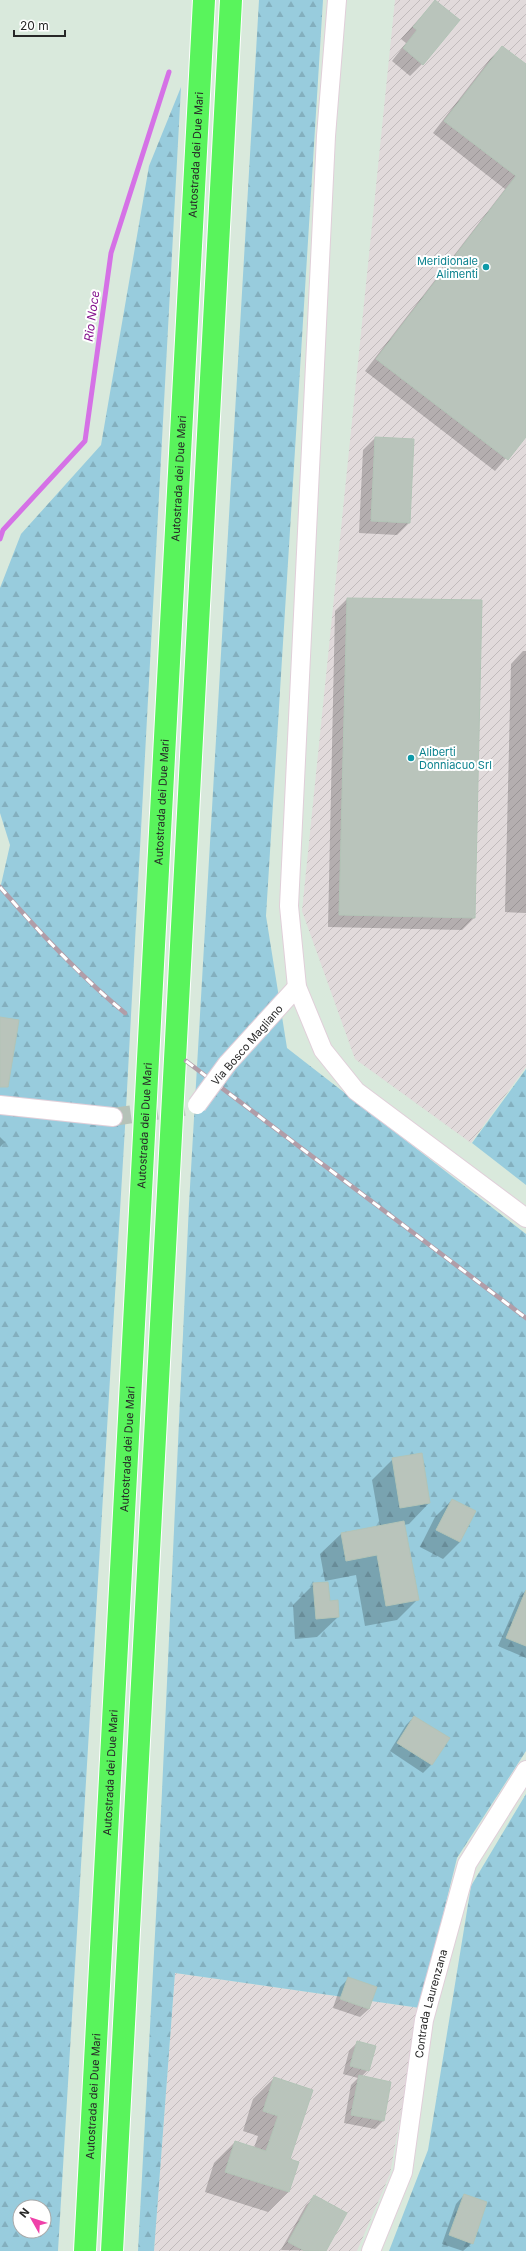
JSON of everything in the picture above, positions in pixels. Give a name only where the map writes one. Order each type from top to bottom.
[{"type":"highway","name":"Autostrada dei Due Mari","points":[[85,2251],[204,0]]},
{"type":"highway","points":[[112,2251],[231,0]]},
{"type":"street","points":[[337,0],[326,136],[289,906],[297,987],[323,1050],[356,1091],[526,1218]]},
{"type":"street","name":"Via Bosco Magliano","points":[[198,1105],[227,1064],[297,987]]},
{"type":"street","points":[[0,1105],[113,1117]]},
{"type":"street","name":"Contrada Laurenzana","points":[[371,2251],[403,2172],[424,2020],[467,1864],[526,1770]]},
{"type":"shaded area","points":[[395,0],[526,0],[526,1067],[471,1143],[355,1059],[302,911]]},
{"type":"shaded area","points":[[175,1973],[420,2008],[390,2174],[357,2251],[154,2251]]},
{"type":"green space","points":[[259,0],[323,0],[266,916],[287,1048],[526,1234],[526,1751],[457,1858],[420,2008],[175,1973],[154,2251],[138,2251],[158,1878],[189,1204]]},
{"type":"green space","points":[[181,87],[125,1127],[58,2251],[0,2251],[0,889],[10,845],[0,813],[0,588],[21,534],[101,445],[149,166]]},
{"type":"green space","points":[[526,1069],[526,1185],[472,1143]]},
{"type":"green space","points":[[526,1794],[526,2251],[389,2251],[428,2150],[471,1886]]},
{"type":"building","points":[[435,0],[460,20],[423,65],[403,48],[417,30],[413,27]]},
{"type":"building","name":"Meridionale Alimenti","points":[[502,46],[526,64],[526,437],[508,460],[376,359],[516,176],[444,121]]},
{"type":"building","points":[[375,437],[414,439],[410,523],[371,521]]},
{"type":"building","name":"Aliberti Donniacuo Srl","points":[[347,598],[482,600],[475,918],[339,915]]},
{"type":"building","points":[[0,1017],[19,1020],[8,1087],[0,1087]]},
{"type":"building","points":[[422,1453],[430,1503],[400,1508],[392,1458]]},
{"type":"building","points":[[452,1499],[476,1511],[460,1542],[436,1530]]},
{"type":"building","points":[[404,1521],[419,1600],[386,1606],[377,1555],[346,1561],[341,1533]]},
{"type":"building","points":[[328,1582],[330,1601],[338,1600],[339,1617],[316,1619],[313,1583]]},
{"type":"building","points":[[526,1590],[526,1646],[506,1638]]},
{"type":"building","points":[[414,1716],[450,1738],[432,1765],[397,1743]]},
{"type":"building","points":[[348,1977],[377,1987],[369,2009],[340,1999]]},
{"type":"building","points":[[357,2041],[376,2046],[369,2071],[350,2066]]},
{"type":"building","points":[[359,2075],[391,2082],[384,2121],[351,2115]]},
{"type":"building","points":[[274,2077],[313,2090],[290,2159],[299,2162],[289,2192],[225,2172],[235,2141],[266,2151],[278,2116],[263,2111]]},
{"type":"building","points":[[464,2194],[487,2202],[473,2244],[449,2235]]},
{"type":"building","points":[[314,2195],[347,2213],[326,2251],[305,2251],[288,2242]]},
{"type":"waterway","name":"Rio Noce","points":[[0,539],[3,530],[85,441],[111,253],[169,72]]},
{"type":"tunnel","points":[[113,1117],[197,1105]]},
{"type":"railway","points":[[0,887],[60,953],[108,999],[125,1013]]},
{"type":"railway","points":[[186,1061],[526,1318]]},
{"type":"place","name":"Meridionale Alimenti","points":[[486,267]]},
{"type":"place","name":"Aliberti Donniacuo Srl","points":[[411,758]]}]
